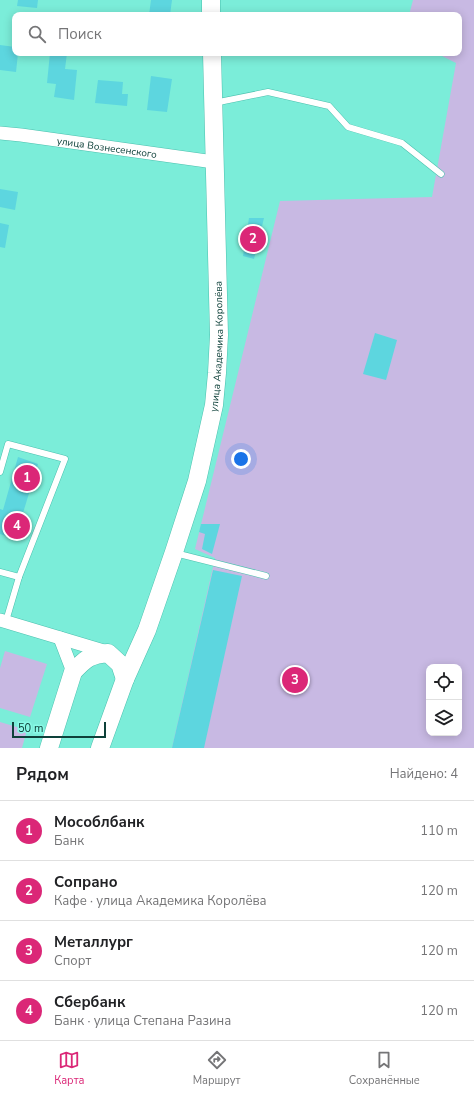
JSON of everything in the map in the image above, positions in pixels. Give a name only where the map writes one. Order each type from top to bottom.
[{"type":"street","points":[[210,0],[211,12]]},
{"type":"street","name":"улица Академика Королёва","points":[[100,748],[125,679],[147,630],[174,552],[197,481],[214,405],[219,335],[212,56]]},
{"type":"street","name":"улица Вознесенского","points":[[0,133],[214,162]]},
{"type":"street","points":[[3,621],[108,653],[120,664],[125,679]]},
{"type":"street","points":[[49,748],[74,672],[82,662],[94,655],[108,653],[127,646],[147,630]]},
{"type":"street","points":[[60,638],[74,672]]},
{"type":"lane","points":[[213,103],[268,92],[329,106],[348,127],[402,143],[441,174]]},
{"type":"lane","points":[[0,472],[8,444],[65,458],[3,621]]},
{"type":"lane","points":[[174,552],[266,576]]},
{"type":"lane","points":[[0,572],[19,577]]},
{"type":"shaded area","points":[[413,0],[474,0],[474,748],[172,748],[215,558],[195,549],[280,201],[432,197],[456,63],[442,56],[462,56],[462,12],[410,12]]},
{"type":"shaded area","points":[[5,651],[47,664],[30,717],[0,708],[0,668]]},
{"type":"shaded area","points":[[0,722],[27,730],[22,748],[0,748]]},
{"type":"building","points":[[18,0],[38,0],[37,8],[17,6]]},
{"type":"building","points":[[151,0],[172,0],[170,12],[149,12]]},
{"type":"building","points":[[0,45],[12,47],[12,56],[18,56],[16,72],[0,70]]},
{"type":"building","points":[[50,56],[67,56],[65,69],[77,70],[74,100],[54,97],[56,84],[47,83]]},
{"type":"building","points":[[151,76],[172,79],[167,112],[147,110]]},
{"type":"building","points":[[98,80],[123,82],[122,94],[128,94],[127,106],[95,103]]},
{"type":"building","points":[[0,189],[18,192],[15,210],[0,207]]},
{"type":"building","points":[[249,218],[264,218],[254,259],[243,256]]},
{"type":"building","points":[[0,223],[9,225],[5,248],[0,247]]},
{"type":"building","points":[[375,333],[397,340],[386,380],[363,374]]},
{"type":"building","points":[[18,457],[38,464],[15,539],[0,534],[0,509],[3,510]]},
{"type":"building","points":[[201,524],[220,524],[212,554],[202,549],[205,534],[199,532]]},
{"type":"building","points":[[213,570],[242,576],[204,748],[172,748]]},
{"type":"place","name":"Сопрано","points":[[253,239]]},
{"type":"place","name":"Мособлбанк","points":[[27,478]]},
{"type":"place","name":"Сбербанк","points":[[17,526]]},
{"type":"place","name":"Металлург","points":[[295,680]]}]
